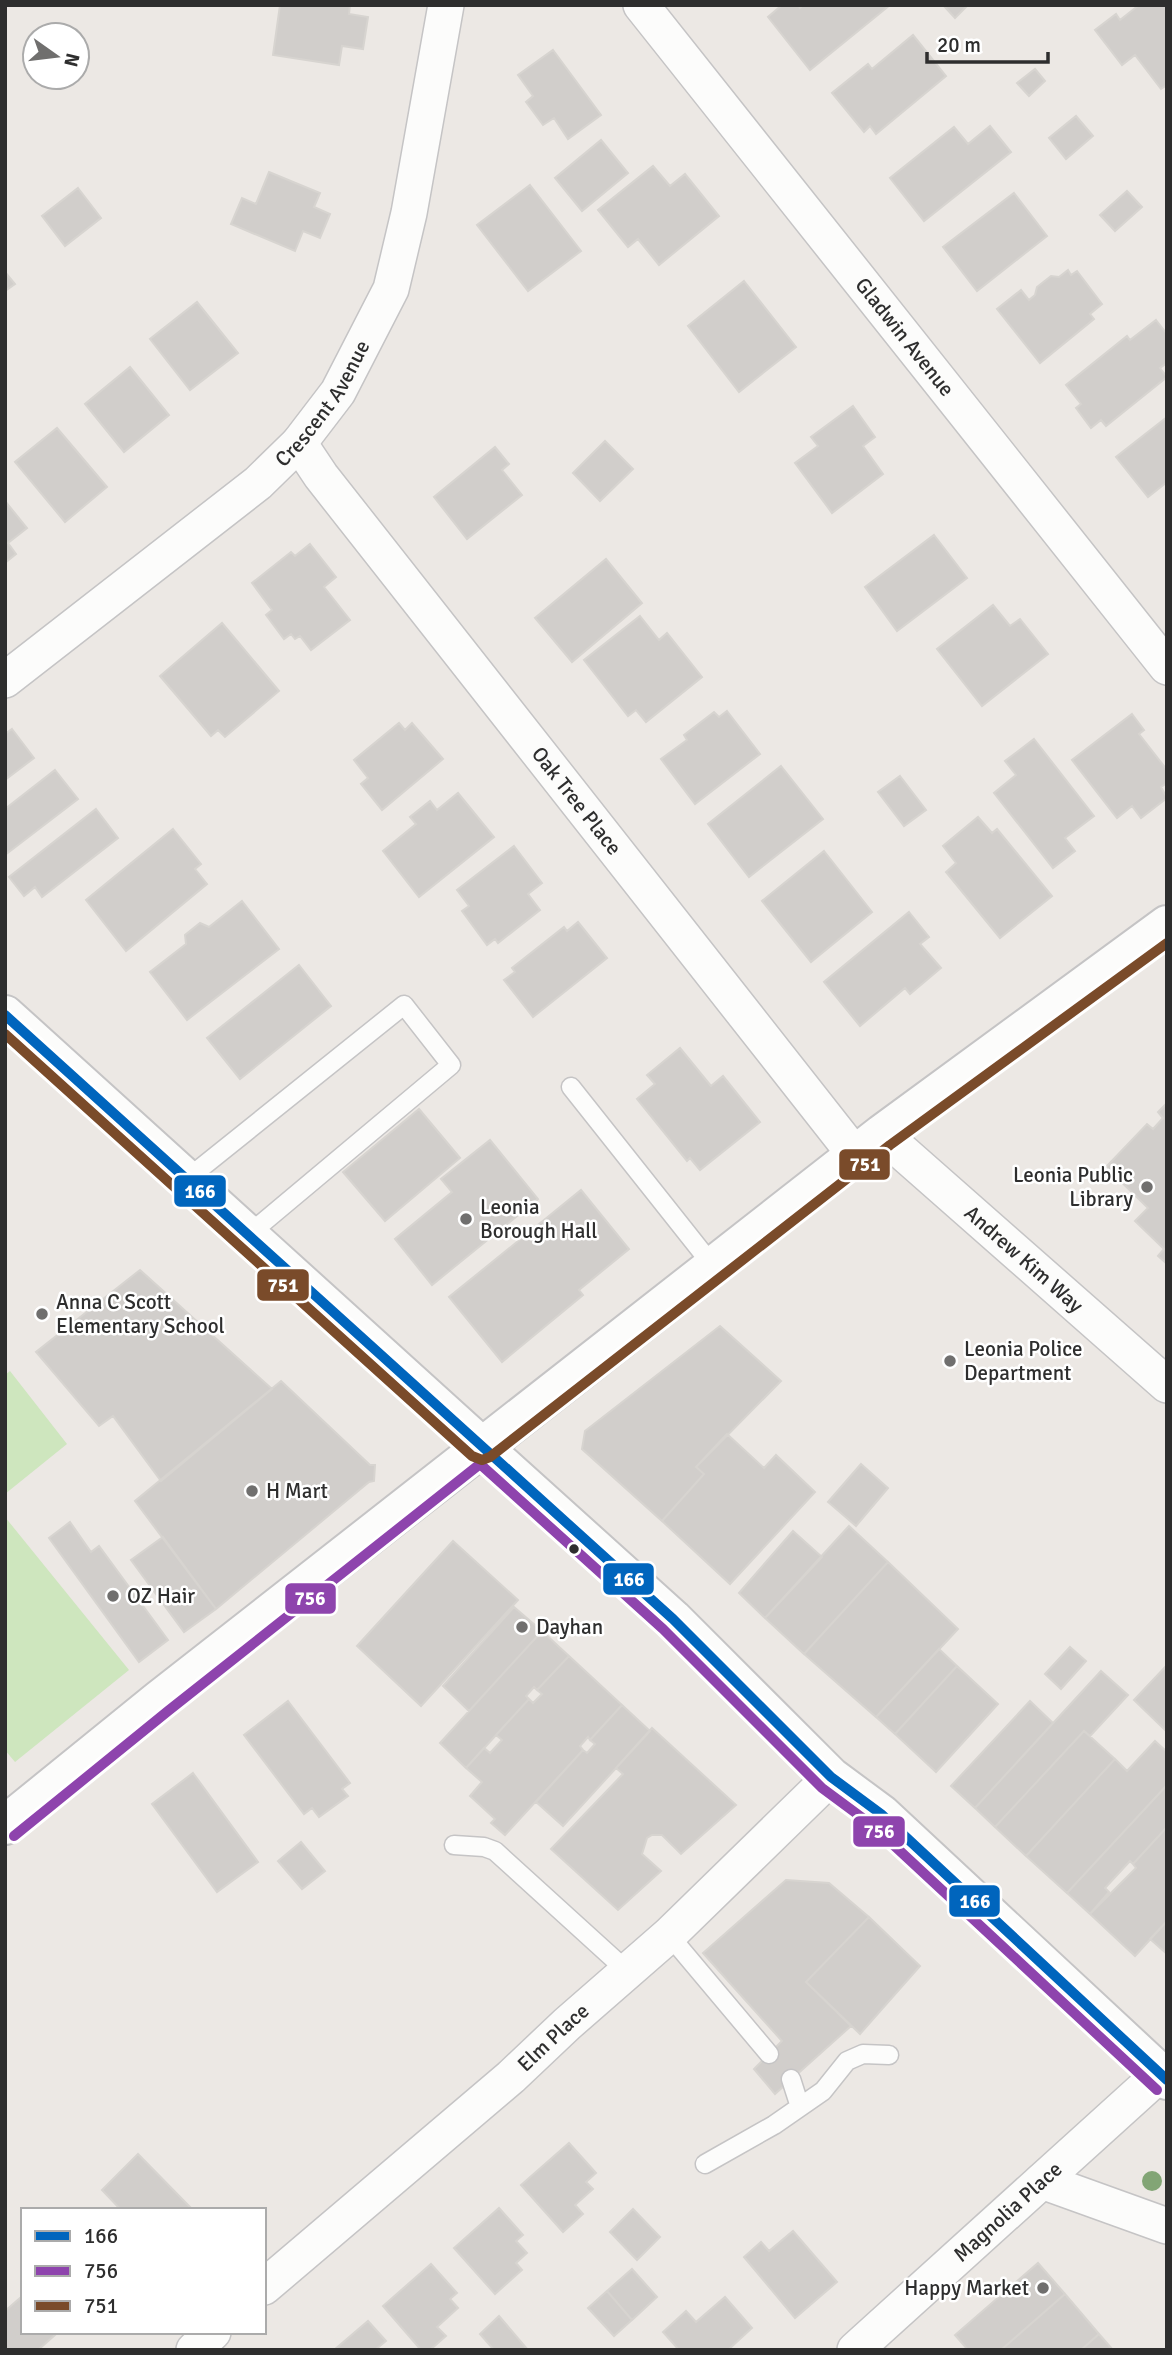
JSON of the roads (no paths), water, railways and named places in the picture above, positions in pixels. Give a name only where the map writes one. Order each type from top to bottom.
[{"type":"main road","points":[[5,1825],[481,1446],[869,1145],[1167,925]]},
{"type":"main road","points":[[5,1014],[673,1619],[831,1777],[881,1814],[1163,2077]]},
{"type":"street","name":"Crescent Avenue","points":[[5,680],[258,483],[299,443],[338,392],[391,289],[409,213],[446,5]]},
{"type":"street","name":"Gladwin Avenue","points":[[641,5],[1167,667]]},
{"type":"street","name":"Oak Tree Place","points":[[299,443],[321,476],[869,1145]]},
{"type":"street","name":"Andrew Kim Way","points":[[869,1145],[1167,1385]]},
{"type":"street","name":"Elm Place","points":[[266,2285],[511,2077],[668,1935],[831,1777]]},
{"type":"street","name":"Magnolia Place","points":[[855,2350],[1042,2181],[1163,2077]]},
{"type":"street","points":[[1042,2181],[1167,2227]]},
{"type":"street","points":[[194,2350],[212,2334]]},
{"type":"lane","points":[[187,1179],[404,1005],[451,1065],[248,1235]]},
{"type":"lane","points":[[571,1087],[713,1266]]},
{"type":"lane","points":[[454,1845],[484,1847],[495,1851],[627,1971]]},
{"type":"lane","points":[[668,1935],[769,2054]]},
{"type":"lane","points":[[705,2164],[774,2125],[823,2091],[848,2061],[863,2054],[889,2055]]},
{"type":"lane","points":[[791,2079],[800,2107]]},
{"type":"place","name":"Leonia Public Library","points":[[1147,1187]]},
{"type":"place","name":"Leonia Borough Hall","points":[[466,1219]]},
{"type":"place","name":"Anna C Scott Elementary School","points":[[42,1314]]},
{"type":"place","name":"Leonia Police Department","points":[[950,1361]]},
{"type":"place","name":"H Mart","points":[[252,1491]]},
{"type":"place","name":"OZ Hair","points":[[113,1596]]},
{"type":"place","name":"Dayhan","points":[[522,1627]]},
{"type":"place","name":"Happy Market","points":[[1043,2288]]}]
